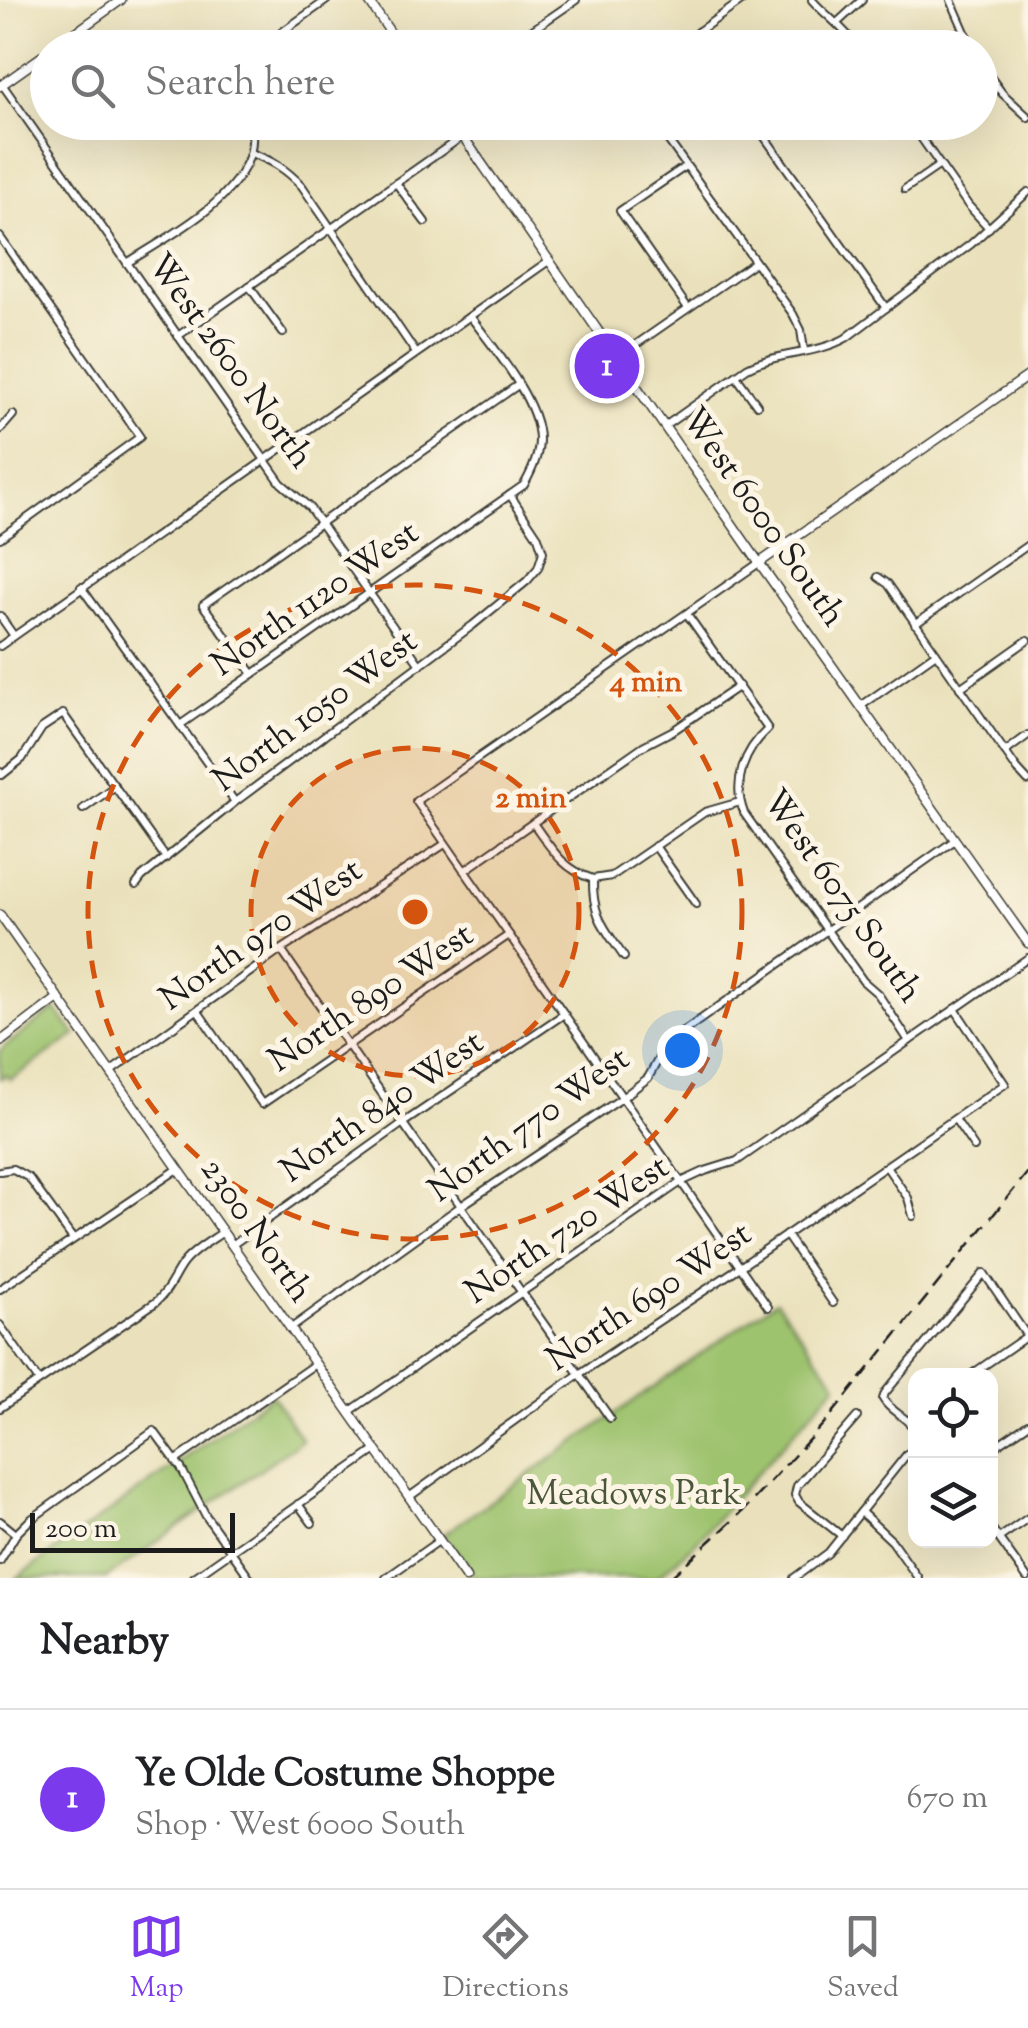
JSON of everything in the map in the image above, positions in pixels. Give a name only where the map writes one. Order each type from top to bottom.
[{"type":"street","points":[[80,30],[122,0]]},
{"type":"street","points":[[285,30],[328,0]]},
{"type":"street","points":[[368,0],[389,30]]},
{"type":"street","points":[[534,30],[576,0]]},
{"type":"street","points":[[700,30],[743,0]]},
{"type":"street","points":[[812,0],[844,30]]},
{"type":"street","points":[[838,22],[862,0]]},
{"type":"street","points":[[951,0],[964,30]]},
{"type":"street","points":[[1,85],[30,65]]},
{"type":"street","name":"West 2600 North","points":[[1,85],[30,126]]},
{"type":"street","points":[[998,88],[1028,117]]},
{"type":"street","name":"West 2600 North","points":[[40,140],[281,483],[309,507],[420,665]]},
{"type":"street","points":[[127,264],[212,206],[231,188],[251,154],[252,140]]},
{"type":"street","points":[[178,336],[457,140]]},
{"type":"street","name":"West 6000 South","points":[[466,140],[1028,943]]},
{"type":"street","points":[[667,140],[792,314],[801,330],[804,350]]},
{"type":"street","points":[[767,140],[886,308]]},
{"type":"street","points":[[923,140],[989,228]]},
{"type":"street","points":[[251,154],[274,161],[302,186],[416,354]]},
{"type":"street","points":[[905,189],[940,165]]},
{"type":"street","points":[[686,166],[620,211],[688,308]]},
{"type":"street","points":[[396,184],[425,222]]},
{"type":"street","points":[[665,426],[761,360],[837,344],[972,244],[1028,192]]},
{"type":"street","points":[[0,237],[140,437],[0,538]]},
{"type":"street","points":[[0,646],[550,260]]},
{"type":"street","points":[[618,357],[755,262]]},
{"type":"street","points":[[249,286],[283,334]]},
{"type":"street","points":[[253,674],[203,604],[518,385],[470,316]]},
{"type":"street","points":[[736,376],[757,405]]},
{"type":"street","points":[[768,1307],[416,801],[1028,376]]},
{"type":"street","name":"North 1120 West","points":[[180,725],[524,485],[539,441],[536,420],[518,385]]},
{"type":"street","points":[[0,430],[13,415]]},
{"type":"street","name":"North 1050 West","points":[[136,885],[236,802],[473,625],[527,580],[538,568],[543,552],[538,537],[510,496]]},
{"type":"street","points":[[915,624],[1028,545]]},
{"type":"street","points":[[878,577],[888,584],[1028,781]]},
{"type":"street","points":[[82,587],[236,802]]},
{"type":"street","points":[[464,871],[643,746],[674,730],[738,686],[687,614]]},
{"type":"street","points":[[0,616],[14,636]]},
{"type":"street","points":[[960,688],[1028,640]]},
{"type":"street","points":[[861,706],[936,653]]},
{"type":"street","name":"West 6075 South","points":[[738,686],[768,729],[758,739],[740,773],[744,813],[910,1041]]},
{"type":"street","points":[[1,773],[22,759],[42,728],[64,714],[166,858]]},
{"type":"street","points":[[1005,752],[1028,735]]},
{"type":"street","points":[[83,809],[115,786]]},
{"type":"street","points":[[532,823],[575,873],[593,879],[612,876],[694,818],[740,802]]},
{"type":"street","name":"North 770 West","points":[[290,1329],[461,1206],[622,1098],[648,1078],[677,1036],[955,840]]},
{"type":"street","name":"North 970 West","points":[[110,1072],[281,950],[445,844]]},
{"type":"street","points":[[654,846],[696,904]]},
{"type":"street","points":[[593,879],[594,907],[624,957]]},
{"type":"street","name":"2300 North","points":[[0,915],[466,1578]]},
{"type":"street","name":"North 890 West","points":[[197,1010],[262,1104],[509,935]]},
{"type":"street","points":[[281,950],[610,1418]]},
{"type":"street","name":"North 720 West","points":[[350,1412],[681,1182],[737,1161],[1028,958]]},
{"type":"street","points":[[0,1042],[58,998]]},
{"type":"street","name":"North 690 West","points":[[409,1496],[579,1374],[1006,1084],[955,1008]]},
{"type":"street","name":"North 840 West","points":[[232,1245],[564,1014]]},
{"type":"street","points":[[954,1119],[974,1147]]},
{"type":"street","points":[[886,1166],[908,1198],[912,1216]]},
{"type":"street","points":[[0,1171],[13,1169],[29,1178],[73,1239]]},
{"type":"street","points":[[0,1289],[178,1169]]},
{"type":"street","points":[[0,1408],[156,1302],[168,1292],[180,1266],[222,1232]]},
{"type":"street","points":[[786,1235],[833,1303]]},
{"type":"street","points":[[908,1421],[883,1399],[885,1393],[984,1273],[1028,1336],[981,1368]]},
{"type":"street","points":[[0,1325],[40,1382]]},
{"type":"street","points":[[175,1460],[315,1364]]},
{"type":"street","points":[[842,1536],[799,1502],[795,1494],[797,1486],[857,1417]]},
{"type":"street","points":[[998,1445],[1028,1424]]},
{"type":"street","points":[[0,1562],[16,1534],[46,1506],[154,1431],[250,1578]]},
{"type":"street","points":[[192,1578],[376,1450]]},
{"type":"street","points":[[799,1576],[828,1552],[908,1453]]},
{"type":"street","points":[[298,1504],[312,1523]]},
{"type":"street","points":[[861,1512],[892,1540],[918,1578]]},
{"type":"street","points":[[1028,1518],[999,1538],[1028,1578]]},
{"type":"street","points":[[0,1521],[16,1534]]},
{"type":"street","points":[[386,1578],[440,1540]]},
{"type":"green space","points":[[55,1009],[76,1035],[10,1080],[6,1075],[0,1079],[0,1050]]},
{"type":"green space","name":"Meadows Park","points":[[776,1301],[837,1384],[692,1546],[656,1578],[475,1578],[444,1534]]},
{"type":"green space","points":[[272,1395],[302,1440],[106,1578],[17,1578]]},
{"type":"railway","points":[[670,1578],[743,1511],[828,1419],[1028,1172]]},
{"type":"place","name":"Ye Olde Costume Shoppe","points":[[607,366]]}]
